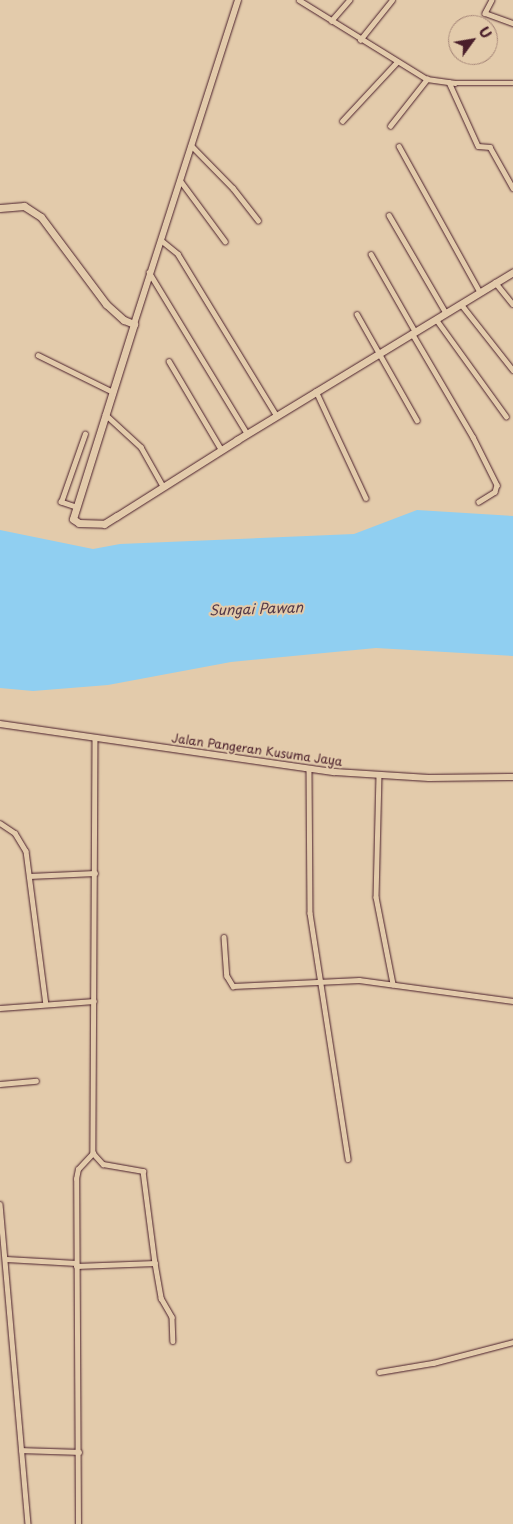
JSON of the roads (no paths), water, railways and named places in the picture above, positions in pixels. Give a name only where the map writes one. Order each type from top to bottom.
[{"type":"main road","points":[[0,208],[24,206],[37,213],[106,304],[124,320],[134,324],[106,389],[104,414],[76,507],[73,519],[75,522],[104,524],[316,391],[513,272]]},
{"type":"street","points":[[299,0],[360,40],[427,78],[448,82],[513,83]]},
{"type":"street","points":[[331,21],[348,0]]},
{"type":"street","points":[[360,40],[392,0]]},
{"type":"street","points":[[492,0],[485,13],[513,23]]},
{"type":"street","points":[[134,324],[235,1]]},
{"type":"street","points":[[342,121],[397,62]]},
{"type":"street","points":[[390,126],[427,78]]},
{"type":"street","points":[[448,82],[478,146],[490,147],[513,188]]},
{"type":"street","points":[[191,145],[234,188],[258,220]]},
{"type":"street","points":[[399,146],[480,292]]},
{"type":"street","points":[[180,180],[225,241]]},
{"type":"street","points":[[389,215],[446,313]]},
{"type":"street","points":[[161,240],[178,254],[277,416]]},
{"type":"street","points":[[371,254],[473,436],[497,485],[495,492],[479,502]]},
{"type":"street","points":[[150,272],[247,434]]},
{"type":"street","points":[[495,282],[513,304]]},
{"type":"street","points":[[460,304],[513,370]]},
{"type":"street","points":[[357,314],[417,420]]},
{"type":"street","points":[[436,319],[506,416]]},
{"type":"street","points":[[38,355],[106,389]]},
{"type":"street","points":[[169,361],[222,449]]},
{"type":"street","points":[[316,391],[366,498]]},
{"type":"street","points":[[104,414],[141,447],[162,486]]},
{"type":"street","points":[[76,507],[61,502],[85,434]]},
{"type":"street","name":"Jalan Pangeran Kusuma Jaya","points":[[0,724],[309,769],[379,775],[513,777]]},
{"type":"street","points":[[78,1524],[76,1174],[93,1153],[95,738]]},
{"type":"street","points":[[309,769],[308,886],[348,1159]]},
{"type":"street","points":[[379,775],[376,898],[393,984]]},
{"type":"street","points":[[0,823],[20,839],[24,845],[30,876],[46,1004]]},
{"type":"street","points":[[30,876],[95,873]]},
{"type":"street","points":[[224,937],[227,976],[233,986],[322,980],[393,984],[513,1001]]},
{"type":"street","points":[[0,1008],[94,1001]]},
{"type":"street","points":[[0,1084],[36,1081]]},
{"type":"street","points":[[93,1153],[103,1164],[143,1171],[161,1298],[172,1316],[173,1341]]},
{"type":"street","points":[[0,1204],[28,1524]]},
{"type":"street","points":[[6,1259],[76,1265],[155,1263]]},
{"type":"street","points":[[379,1372],[433,1363],[513,1342]]},
{"type":"street","points":[[21,1450],[79,1452]]},
{"type":"water","name":"Sungai Pawan","points":[[417,510],[513,516],[513,656],[376,648],[231,662],[108,685],[33,691],[0,688],[0,530],[93,549],[120,544],[354,534]]}]
